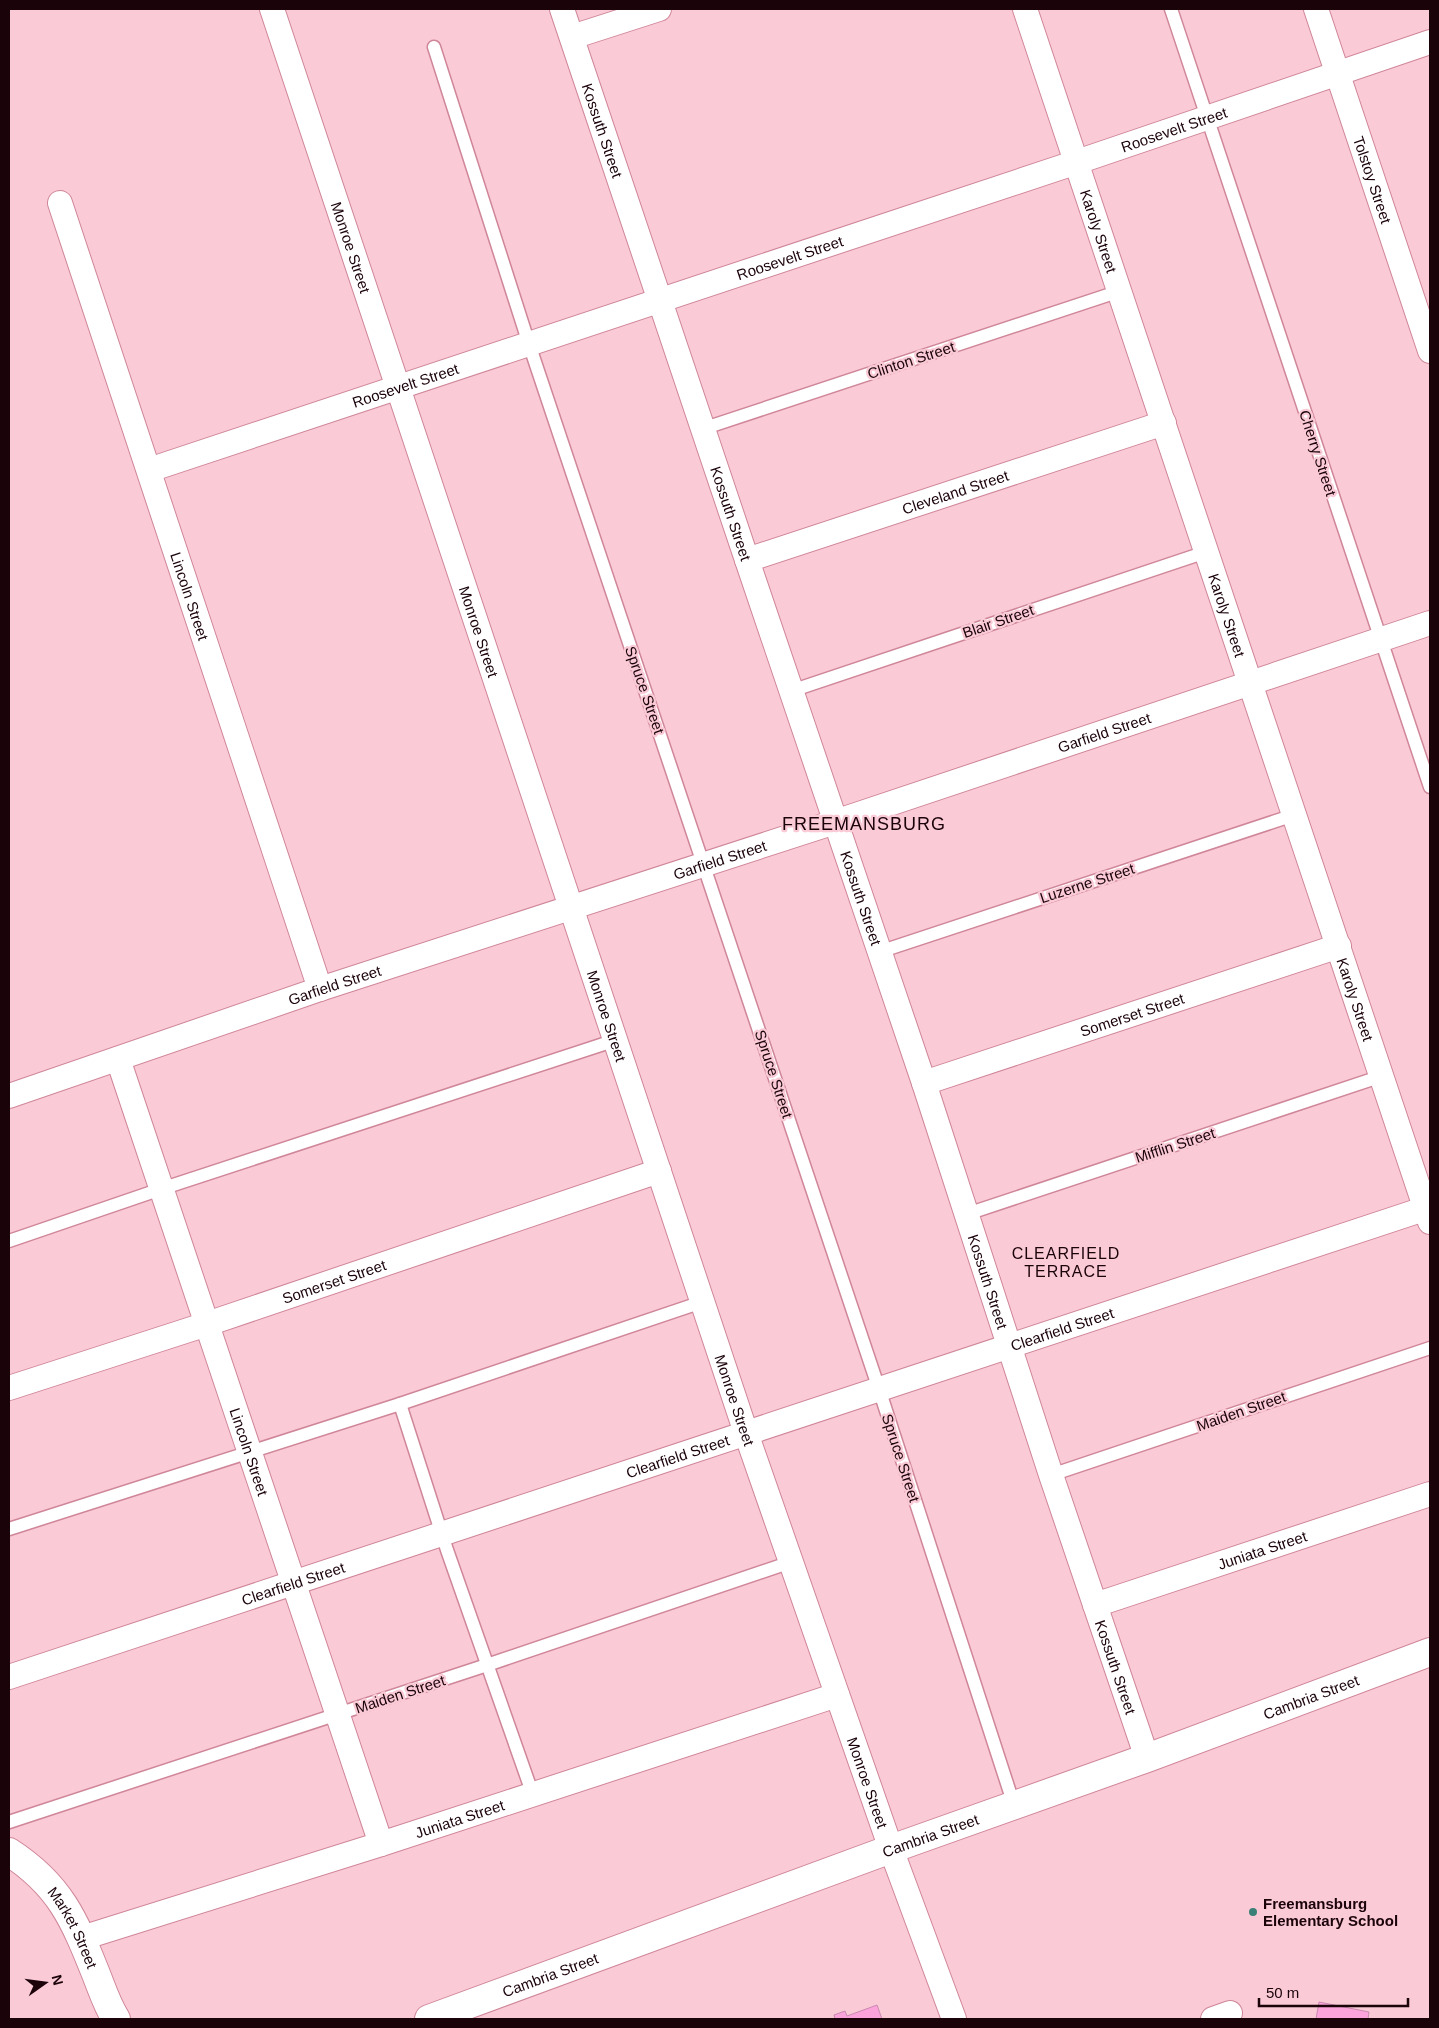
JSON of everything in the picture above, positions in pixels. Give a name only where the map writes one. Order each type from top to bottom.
[{"type":"street","name":"Monroe Street","points":[[272,9],[746,1433],[891,1849],[954,2019]]},
{"type":"street","name":"Kossuth Street","points":[[562,9],[924,1083],[1051,1475],[1147,1758]]},
{"type":"street","points":[[572,37],[659,9]]},
{"type":"street","name":"Karoly Street","points":[[1025,9],[1164,423],[1249,684],[1429,1212]]},
{"type":"street","name":"Tolstoy Street","points":[[1316,9],[1430,351]]},
{"type":"street","name":"Roosevelt Street","points":[[149,470],[1077,162],[1430,42]]},
{"type":"street","name":"Lincoln Street","points":[[60,203],[320,989]]},
{"type":"street","name":"Cleveland Street","points":[[747,560],[1164,423]]},
{"type":"street","name":"Garfield Street","points":[[9,1096],[320,989],[572,909],[1430,624]]},
{"type":"street","name":"Somerset Street","points":[[924,1083],[1339,946]]},
{"type":"street","name":"Lincoln Street","points":[[118,1059],[381,1844]]},
{"type":"street","name":"Somerset Street","points":[[9,1388],[207,1324],[659,1171]]},
{"type":"street","name":"Clearfield Street","points":[[9,1677],[1010,1345],[1429,1212]]},
{"type":"street","name":"Juniata Street","points":[[1095,1605],[1430,1494]]},
{"type":"street","name":"Cambria Street","points":[[429,2019],[891,1849],[1147,1758],[1430,1652]]},
{"type":"street","name":"Juniata Street","points":[[82,1938],[381,1844],[837,1695]]},
{"type":"street","name":"Market Street","points":[[9,1852],[34,1870],[59,1897],[82,1938],[116,2019]]},
{"type":"lane","name":"Cherry Street","points":[[1171,9],[1430,787]]},
{"type":"lane","name":"Spruce Street","points":[[434,47],[529,344],[879,1389],[1014,1805]]},
{"type":"lane","name":"Clinton Street","points":[[702,429],[1120,291]]},
{"type":"lane","name":"Blair Street","points":[[791,691],[1206,552]]},
{"type":"lane","name":"Luzerne Street","points":[[880,952],[1294,815]]},
{"type":"lane","points":[[9,1241],[161,1189],[616,1040]]},
{"type":"lane","name":"Mifflin Street","points":[[967,1214],[1382,1076]]},
{"type":"lane","points":[[9,1529],[400,1404],[702,1302]]},
{"type":"lane","name":"Maiden Street","points":[[1051,1475],[1430,1348]]},
{"type":"lane","points":[[400,1404],[441,1534],[533,1795]]},
{"type":"lane","name":"Maiden Street","points":[[9,1822],[487,1665],[791,1562]]},
{"type":"building","points":[[1319,2002],[1369,2012],[1368,2019],[1316,2019]]},
{"type":"building","points":[[877,2005],[882,2019],[835,2019],[834,2015],[845,2011],[847,2016]]},
{"type":"place","name":"Freemansburg Elementary School","points":[[1253,1912]]},
{"type":"district","name":"FREEMANSBURG","points":[[864,824]]},
{"type":"district","name":"CLEARFIELD TERRACE","points":[[1066,1262]]}]
